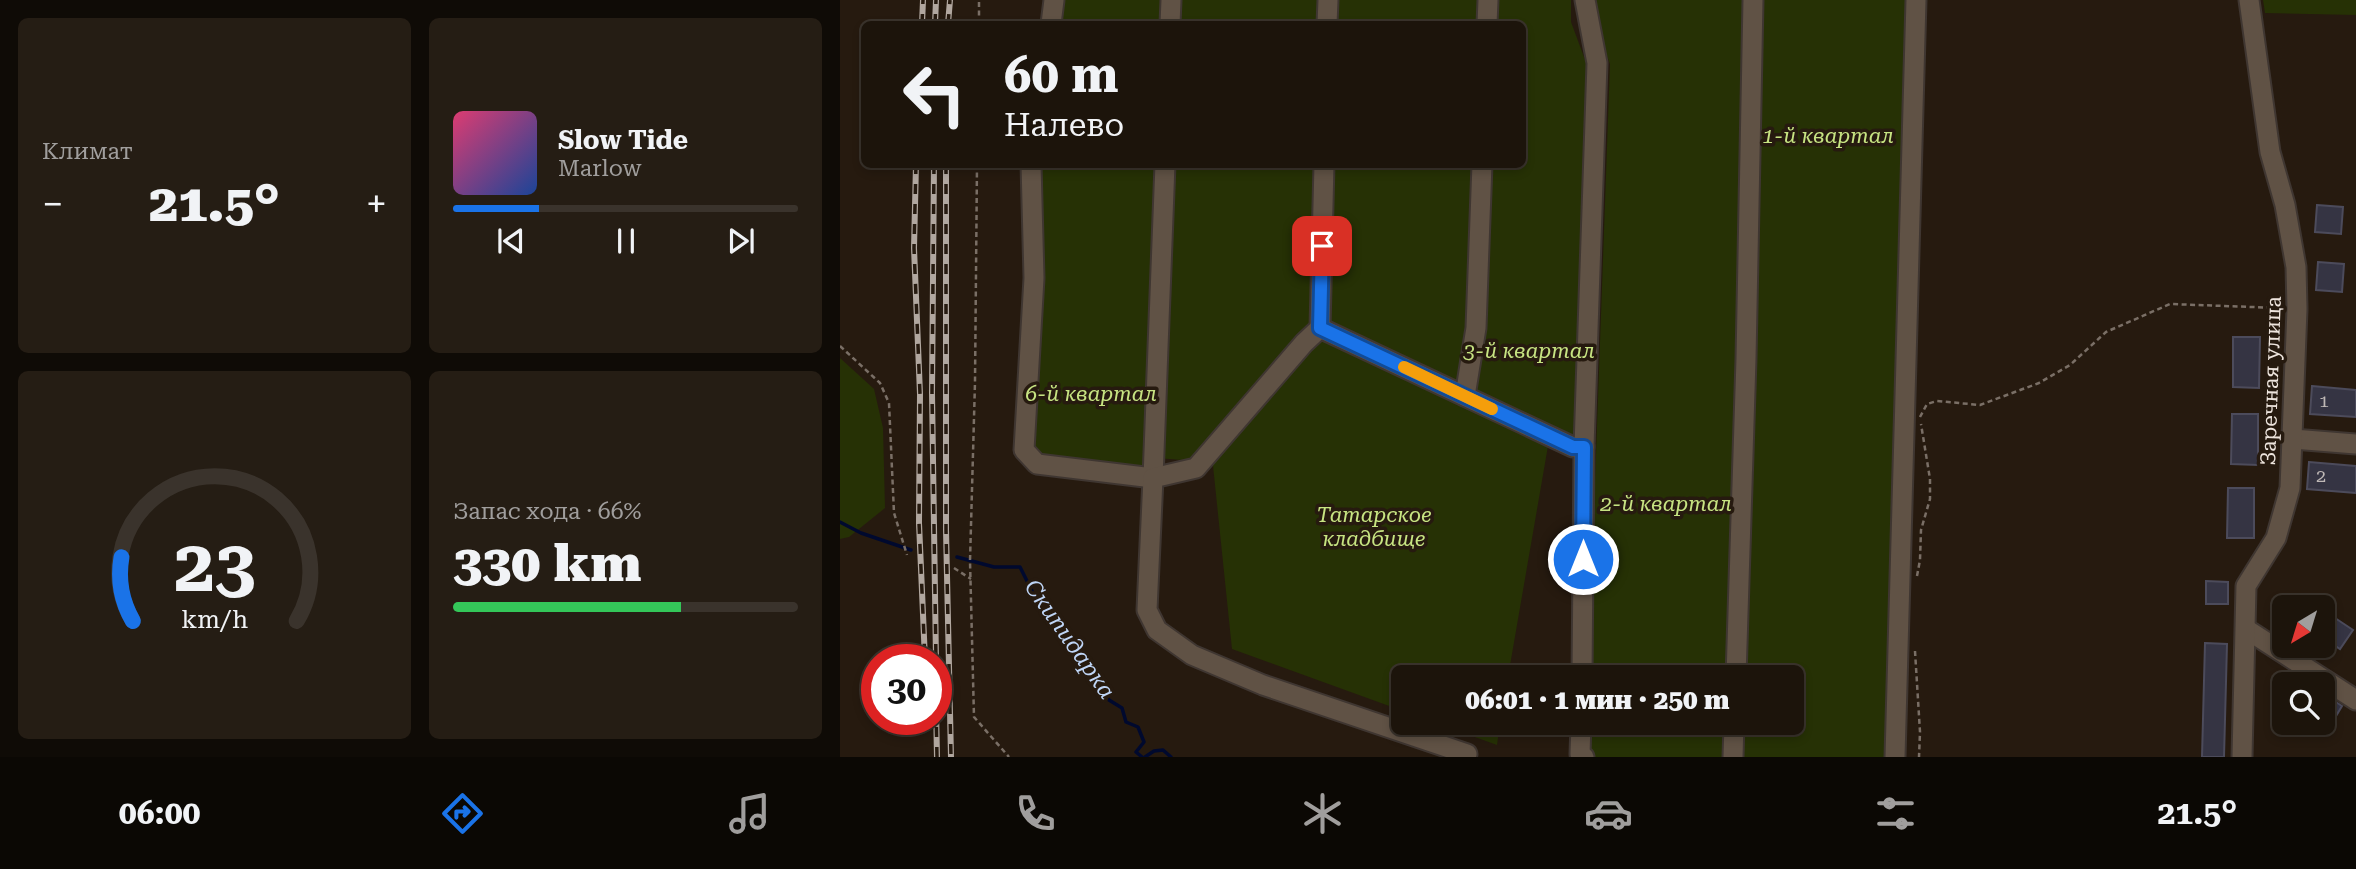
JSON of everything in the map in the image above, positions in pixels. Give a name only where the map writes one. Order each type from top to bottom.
[{"type":"street","points":[[1051,21],[1054,0]]},
{"type":"street","points":[[1170,21],[1171,0]]},
{"type":"street","points":[[1327,21],[1328,0]]},
{"type":"street","points":[[1487,21],[1488,0]]},
{"type":"street","points":[[1582,665],[1584,447],[1597,63],[1585,0]]},
{"type":"street","points":[[1736,665],[1754,0]]},
{"type":"street","points":[[1895,757],[1916,0]]},
{"type":"street","name":"Заречная улица","points":[[2242,757],[2246,586],[2276,538],[2290,488],[2297,309],[2297,267],[2285,205],[2270,152],[2249,0]]},
{"type":"street","points":[[1031,168],[1034,278],[1024,450],[1037,464],[1153,478],[1196,468],[1320,328],[1324,168]]},
{"type":"street","points":[[1165,168],[1147,610],[1157,630],[1192,655],[1262,685],[1467,754]]},
{"type":"street","points":[[1465,396],[1476,328],[1482,168]]},
{"type":"street","points":[[1320,328],[1573,447],[1584,447]]},
{"type":"street","points":[[2292,439],[2356,443]]},
{"type":"street","points":[[2246,629],[2356,700]]},
{"type":"street","points":[[1581,735],[1580,754],[1584,757]]},
{"type":"street","points":[[1733,757],[1734,735]]},
{"type":"path","points":[[979,0],[979,21]]},
{"type":"path","points":[[977,168],[971,579],[974,717],[1009,757]]},
{"type":"path","points":[[1916,582],[1921,530],[1930,499],[1930,479],[1920,417],[1927,404],[1937,401],[1980,405],[2039,383],[2070,365],[2106,332],[2170,304],[2297,309]]},
{"type":"path","points":[[840,346],[880,383],[889,403],[894,513],[907,555]]},
{"type":"path","points":[[954,568],[971,579]]},
{"type":"path","points":[[1914,640],[1919,757]]},
{"type":"green space","points":[[1058,0],[1167,0],[1166,21],[1055,21]]},
{"type":"green space","points":[[1174,0],[1320,0],[1319,21],[1173,21]]},
{"type":"green space","points":[[1332,0],[1483,0],[1482,21],[1331,21]]},
{"type":"green space","name":"3-й квартал","points":[[1493,0],[1571,0],[1571,22],[1587,65],[1581,438],[1470,392],[1486,168],[1526,168],[1526,21],[1492,21]]},
{"type":"green space","name":"2-й квартал","points":[[1593,0],[1747,0],[1732,665],[1588,665],[1610,64],[1593,18]]},
{"type":"green space","name":"1-й квартал","points":[[1755,0],[1907,0],[1890,757],[1738,757],[1739,735],[1804,735],[1804,665],[1740,665]]},
{"type":"green space","points":[[2263,0],[2356,0],[2356,15],[2265,13]]},
{"type":"green space","name":"6-й квартал","points":[[1042,168],[1160,168],[1147,472],[1043,460],[1029,446]]},
{"type":"green space","points":[[1168,168],[1318,168],[1317,317],[1196,461],[1156,458]]},
{"type":"green space","points":[[1328,168],[1475,168],[1468,309],[1461,383],[1324,324]]},
{"type":"green space","name":"Татарское кладбище","points":[[1320,332],[1458,398],[1548,446],[1510,665],[1391,665],[1391,707],[1232,649],[1212,456]]},
{"type":"green space","points":[[840,358],[874,389],[883,428],[885,508],[849,537],[840,539]]},
{"type":"green space","points":[[1469,735],[1498,735],[1497,745]]},
{"type":"green space","points":[[1587,735],[1730,735],[1729,757],[1586,756]]},
{"type":"building","points":[[2317,205],[2343,207],[2341,234],[2315,232]]},
{"type":"building","points":[[2318,262],[2344,264],[2342,292],[2316,290]]},
{"type":"building","points":[[2233,337],[2260,337],[2259,388],[2233,387]]},
{"type":"building","points":[[2312,386],[2356,390],[2356,417],[2310,414]]},
{"type":"building","points":[[2232,414],[2258,414],[2258,465],[2231,464]]},
{"type":"building","points":[[2309,462],[2356,466],[2356,493],[2307,489]]},
{"type":"building","points":[[2228,488],[2254,488],[2254,538],[2227,538]]},
{"type":"building","points":[[2206,581],[2228,582],[2228,604],[2206,604]]},
{"type":"building","points":[[2335,618],[2353,630],[2340,649],[2335,646]]},
{"type":"building","points":[[2205,643],[2227,644],[2224,757],[2202,757]]},
{"type":"building","points":[[2335,701],[2342,706],[2335,718]]},
{"type":"waterway","name":"Скипидарка","points":[[840,522],[861,533],[911,550]]},
{"type":"waterway","name":"Скипидарка","points":[[957,557],[994,567],[1020,567],[1035,597],[1096,674],[1109,700],[1122,708],[1126,722],[1138,727],[1144,742],[1136,752],[1142,757]]},
{"type":"waterway","name":"Скипидарка","points":[[1145,757],[1154,751],[1163,750],[1171,757]]},
{"type":"railway","points":[[922,21],[923,0]]},
{"type":"railway","points":[[935,21],[936,0]]},
{"type":"railway","points":[[948,21],[950,0]]},
{"type":"railway","points":[[916,168],[914,248],[920,394],[919,523],[924,644]]},
{"type":"railway","points":[[934,168],[932,393],[936,644]]},
{"type":"railway","points":[[946,168],[946,530],[951,757]]},
{"type":"railway","points":[[937,735],[937,757]]},
{"type":"slow traffic","points":[[1404,367],[1492,409]]},
{"type":"route","points":[[1322,246],[1320,328],[1573,447],[1584,447],[1583,559]]}]
